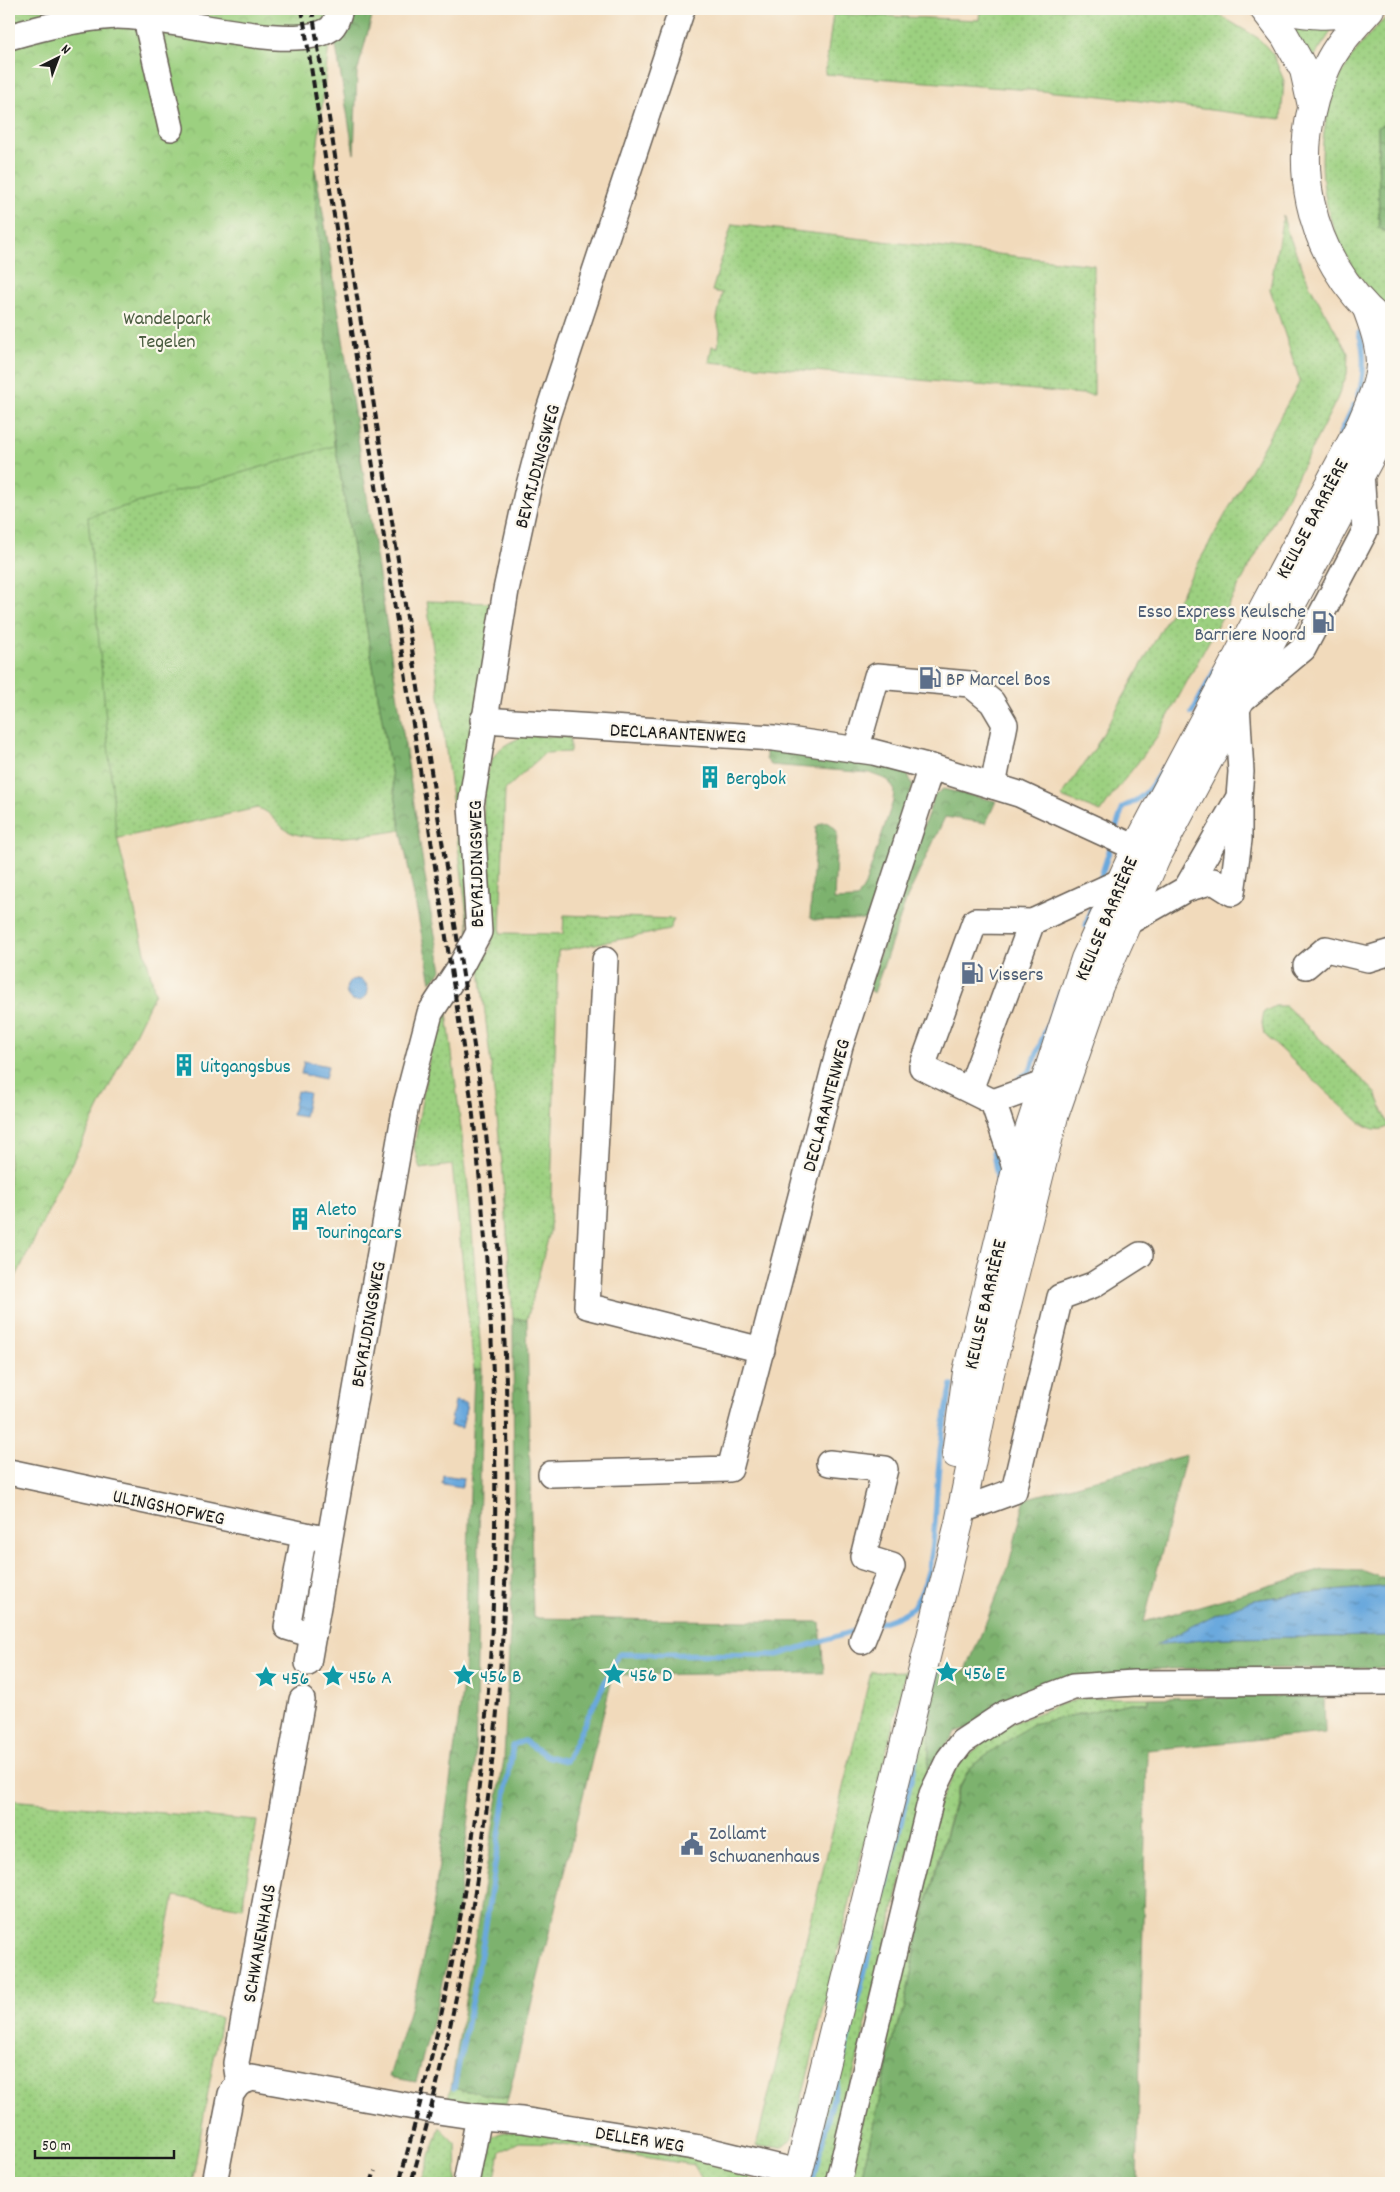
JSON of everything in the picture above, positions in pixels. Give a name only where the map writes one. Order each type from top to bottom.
[{"type":"main road","points":[[1264,9],[1286,36],[1304,70],[1312,106]]},
{"type":"main road","points":[[1276,9],[1321,16],[1345,14],[1361,9]]},
{"type":"main road","points":[[1370,9],[1345,36],[1327,66],[1312,106],[1305,154],[1308,197],[1320,238],[1340,276],[1367,309],[1391,330]]},
{"type":"main road","name":"KEULSE BARRIÈRE","points":[[945,1573],[946,1527],[967,1372],[1016,1170],[1043,1084],[1085,959],[1119,882],[1364,416],[1378,384],[1381,362],[1377,338],[1367,309]]},
{"type":"main road","name":"KEULSE BARRIÈRE","points":[[797,2178],[962,1510],[989,1377],[1054,1116],[1099,986],[1156,858],[1391,418]]},
{"type":"street","points":[[9,37],[56,23],[117,16],[288,38],[316,34],[331,28],[337,20],[340,9]]},
{"type":"street","name":"BEVRIJDINGSWEG","points":[[308,1664],[406,1105],[430,1013],[462,964],[479,932],[471,805],[508,580],[527,493],[547,416],[682,9]]},
{"type":"street","points":[[146,19],[171,128]]},
{"type":"street","points":[[856,750],[878,676],[970,684],[992,702],[1005,724],[993,786]]},
{"type":"street","points":[[1125,924],[1186,889],[1213,882],[1232,893],[1239,840],[1241,772],[1237,704]]},
{"type":"street","name":"DECLARANTENWEG","points":[[484,720],[774,738],[856,750],[931,766],[1019,794],[1136,848]]},
{"type":"street","name":"DECLARANTENWEG","points":[[551,1474],[730,1469],[840,1046],[931,766]]},
{"type":"street","points":[[1186,889],[1239,797]]},
{"type":"street","points":[[1016,1170],[993,1102],[922,1067],[975,922],[1032,922],[1119,882]]},
{"type":"street","points":[[970,1090],[1032,922]]},
{"type":"street","points":[[1306,966],[1326,949],[1368,959],[1391,952]]},
{"type":"street","points":[[604,960],[587,1306],[762,1350]]},
{"type":"street","points":[[993,1102],[1043,1084]]},
{"type":"street","points":[[962,1510],[1014,1491],[1060,1297],[1093,1285],[1140,1255]]},
{"type":"street","points":[[828,1463],[885,1469],[863,1557],[892,1566],[862,1641]]},
{"type":"street","name":"ULINGSHOFWEG","points":[[9,1472],[329,1540]]},
{"type":"street","points":[[304,1535],[287,1627],[313,1635]]},
{"type":"street","points":[[838,2183],[932,1794],[949,1759],[962,1742],[1006,1713],[1074,1687],[1134,1683],[1391,1682]]},
{"type":"street","name":"SCHWANENHAUS","points":[[214,2183],[231,2094],[239,2083],[236,2063],[302,1700]]},
{"type":"street","name":"DELLER WEG","points":[[239,2083],[252,2078],[479,2117],[522,2120],[694,2147],[797,2178]]},
{"type":"street","points":[[466,2183],[479,2117]]},
{"type":"green space","name":"Wandelpark Tegelen","points":[[9,9],[333,9],[314,178],[334,446],[88,517],[116,833],[155,993],[9,1291]]},
{"type":"green space","points":[[352,9],[374,9],[357,73],[354,154],[335,41],[344,35],[349,28]]},
{"type":"green space","points":[[980,9],[1209,9],[1258,38],[1273,54],[1284,81],[1281,119],[1093,95],[825,74],[833,14],[979,20]]},
{"type":"green space","points":[[1391,13],[1391,122],[1378,128],[1379,228],[1391,235],[1391,309],[1368,288],[1350,263],[1336,236],[1327,206],[1323,176],[1323,145],[1327,115],[1337,85],[1347,65],[1360,46]]},
{"type":"green space","points":[[1300,23],[1334,27],[1312,60],[1294,32]]},
{"type":"green space","points":[[294,47],[329,248],[430,909],[442,970],[431,982],[401,830],[334,438],[126,499],[9,482],[9,479]]},
{"type":"green space","points":[[1391,122],[1391,235],[1379,228],[1378,127]]},
{"type":"green space","points":[[1283,216],[1287,231],[1310,286],[1348,353],[1347,374],[1337,399],[1286,499],[1158,735],[1101,812],[1061,797],[1095,748],[1300,381],[1270,289]]},
{"type":"green space","points":[[732,224],[1094,265],[1094,395],[709,362],[712,346],[718,347],[720,332],[717,319],[722,293],[712,291]]},
{"type":"green space","points":[[334,438],[401,830],[344,837],[313,837],[290,832],[267,812],[257,808],[78,847],[9,532]]},
{"type":"green space","points":[[427,601],[493,603],[478,702],[467,751],[464,782],[469,932]]},
{"type":"green space","points":[[527,735],[570,737],[570,752],[545,753],[505,790],[500,933],[563,934],[564,915],[674,919],[669,930],[558,951],[550,1231],[527,1320],[513,1318],[502,1162],[479,961],[489,952],[492,943],[488,911],[484,817],[485,785],[488,770],[496,753],[508,744]]},
{"type":"green space","points":[[772,742],[896,762],[908,775],[913,785],[873,920],[814,920],[810,918],[816,827],[825,822],[833,826],[837,832],[834,900],[857,899],[865,885],[893,801],[894,789],[888,780],[869,773],[771,765],[766,759],[766,751]]},
{"type":"green space","points":[[943,789],[996,801],[986,823],[945,817],[907,898],[874,993],[868,988],[934,796]]},
{"type":"green space","points":[[1275,1006],[1286,1006],[1376,1093],[1389,1126],[1378,1129],[1360,1123],[1264,1034],[1262,1023],[1264,1012]]},
{"type":"green space","points":[[445,1009],[447,1012],[470,1203],[482,1369],[474,1370],[452,1165],[420,1169],[414,1147],[433,1036]]},
{"type":"green space","points":[[513,1318],[527,1320],[533,1618],[820,1622],[824,1673],[613,1675],[508,2098],[451,2088],[504,1759],[514,1540]]},
{"type":"green space","points":[[482,1369],[475,1768],[458,1909],[439,1997],[416,2082],[389,2077],[416,1989],[431,1923],[461,1700],[464,1675],[474,1370]]},
{"type":"green space","points":[[1186,1455],[1144,1622],[1323,1570],[1364,1571],[1391,1581],[1391,1586],[1296,1594],[1254,1600],[1158,1644],[1221,1638],[1391,1636],[1389,1656],[1391,1656],[1391,1668],[1146,1669],[1126,1678],[956,1732],[928,1770],[933,1670],[966,1671],[1008,1568],[1025,1499]]},
{"type":"green space","points":[[933,1670],[928,1770],[827,2183],[806,2183]]},
{"type":"green space","points":[[906,1671],[792,2139],[782,2146],[756,2147],[871,1672]]},
{"type":"green space","points":[[1324,1696],[1325,1733],[1147,1750],[1137,2183],[860,2183],[896,2029],[904,2011],[918,1936],[958,1791],[970,1767],[1032,1724],[1131,1703],[1148,1703],[1148,1698]]},
{"type":"green space","points":[[1083,1698],[1148,1698],[1148,1703],[1131,1703],[1032,1724],[970,1767],[957,1791],[918,1936],[904,2011],[896,2029],[860,2183],[846,2183],[938,1805],[960,1762],[1003,1727],[1058,1705]]},
{"type":"green space","points":[[9,1800],[257,1821],[242,1908],[174,1896],[152,2005],[221,2018],[192,2183],[9,2182]]},
{"type":"green space","points":[[451,2088],[508,2098],[503,2112],[447,2101]]},
{"type":"green space","points":[[440,2127],[456,2143],[457,2183],[421,2183]]},
{"type":"green space","points":[[522,2129],[731,2163],[749,2176],[754,2183],[704,2183],[694,2165],[556,2143],[519,2142],[500,2152],[494,2183],[477,2183],[482,2156],[492,2138],[504,2132]]},
{"type":"water","points":[[357,979],[365,982],[368,990],[365,998],[357,1001],[349,998],[346,990],[349,982]]},
{"type":"water","points":[[304,1061],[328,1066],[325,1079],[301,1074]]},
{"type":"water","points":[[297,1091],[309,1093],[304,1117],[292,1115]]},
{"type":"water","points":[[455,1401],[467,1403],[462,1428],[450,1426]]},
{"type":"water","points":[[443,1475],[463,1478],[462,1487],[442,1484]]},
{"type":"water","points":[[1391,1586],[1391,1636],[1221,1638],[1156,1645],[1214,1615],[1254,1600],[1296,1594]]},
{"type":"waterway","points":[[1358,397],[1362,382],[1363,365],[1363,348],[1359,333]]},
{"type":"waterway","points":[[1340,435],[1354,405]]},
{"type":"waterway","points":[[1192,713],[1217,666]]},
{"type":"waterway","points":[[1115,831],[1123,807],[1147,792],[1163,768]]},
{"type":"waterway","points":[[1099,883],[1112,842]]},
{"type":"waterway","points":[[1086,926],[1093,902]]},
{"type":"waterway","points":[[1017,1085],[1019,1079],[1030,1071],[1060,993]]},
{"type":"waterway","points":[[991,1215],[998,1183],[993,1151],[997,1141]]},
{"type":"waterway","points":[[876,1624],[898,1616],[913,1607],[923,1589],[928,1574],[933,1541],[941,1441],[952,1385]]},
{"type":"waterway","points":[[454,2088],[483,1943],[513,1745],[524,1741],[547,1756],[566,1761],[619,1654],[777,1655],[858,1630]]},
{"type":"waterway","points":[[812,2183],[892,1861],[937,1668]]},
{"type":"railway","points":[[302,9],[471,1098],[489,1297],[494,1397],[493,1596],[488,1696],[478,1795],[458,1931],[444,2003],[399,2183]]},
{"type":"railway","points":[[312,9],[479,1078],[495,1213],[502,1295],[507,1407],[507,1519],[503,1631],[494,1743],[481,1854],[462,1965],[439,2074],[411,2183]]},
{"type":"railway","points":[[371,2183],[375,2171]]},
{"type":"place","name":"Esso Express Keulsche Barriere Noord","points":[[1323,622]]},
{"type":"place","name":"BP Marcel Bos","points":[[930,678]]},
{"type":"place","name":"Bergbok","points":[[710,777]]},
{"type":"place","name":"Vissers","points":[[972,973]]},
{"type":"place","name":"Uitgangsbus","points":[[184,1065]]},
{"type":"place","name":"Aleto Touringcars","points":[[300,1219]]},
{"type":"place","name":"456 E","points":[[947,1672]]},
{"type":"place","name":"456 D","points":[[614,1674]]},
{"type":"place","name":"456 B","points":[[464,1675]]},
{"type":"place","name":"456 A","points":[[333,1676]]},
{"type":"place","name":"456","points":[[266,1677]]},
{"type":"place","name":"Zollamt Schwanenhaus","points":[[692,1844]]}]
